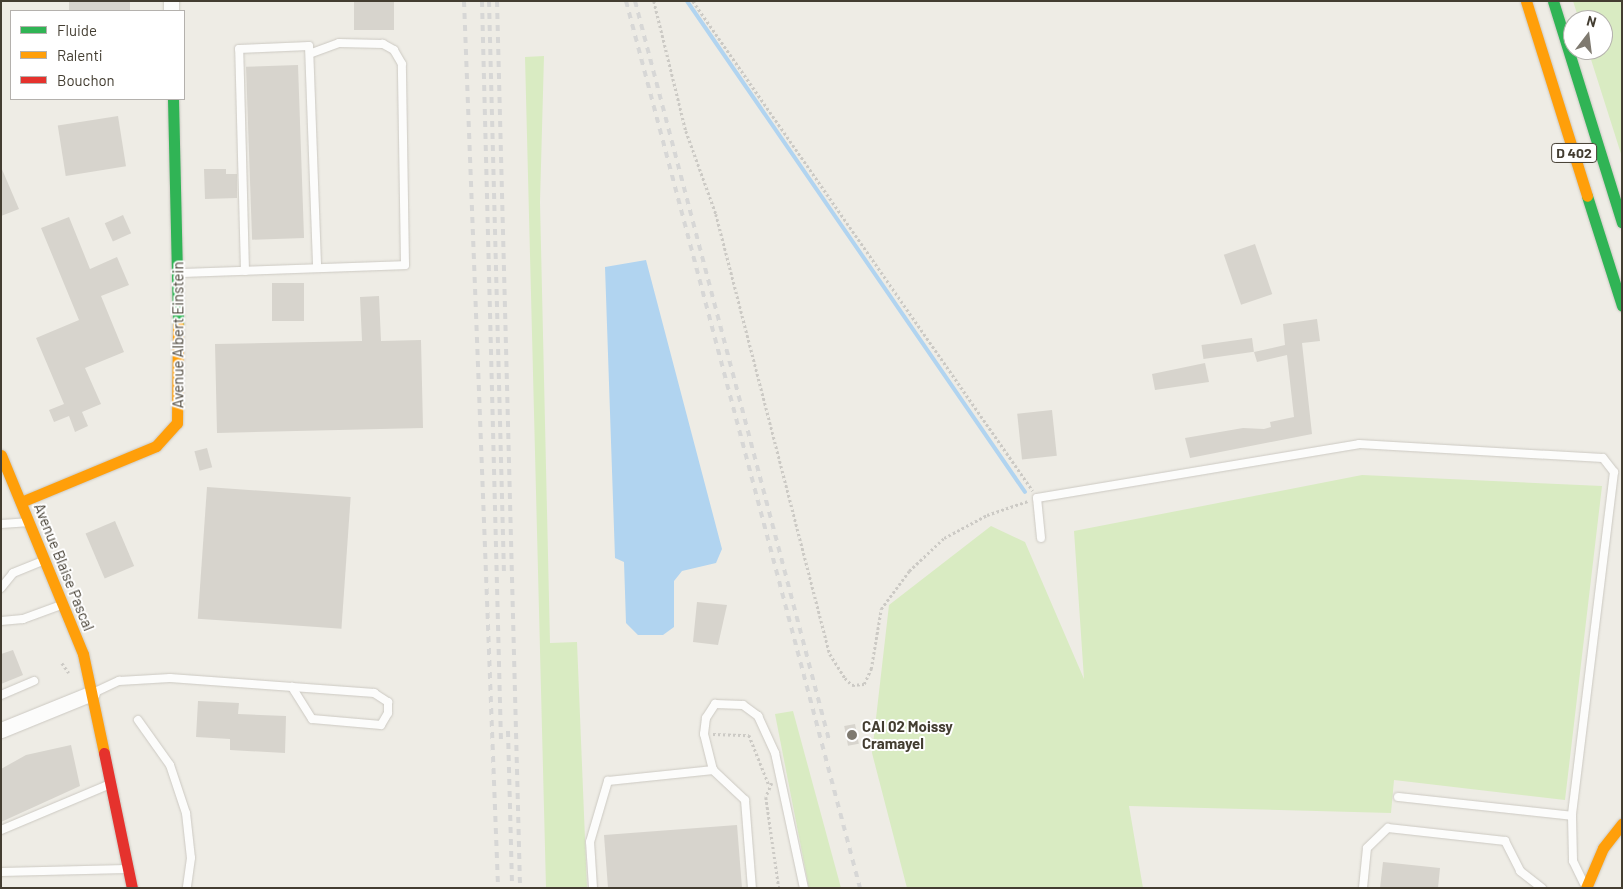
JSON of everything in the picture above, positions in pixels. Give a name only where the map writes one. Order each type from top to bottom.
[{"type":"street","name":"D 402","points":[[1526,1],[1622,306]]},
{"type":"street","name":"D 402","points":[[1553,1],[1622,222]]},
{"type":"street","name":"Avenue Albert Einstein","points":[[21,502],[168,437],[180,407],[173,100]]},
{"type":"street","name":"Avenue Blaise Pascal","points":[[2,458],[83,654],[132,888]]},
{"type":"street","points":[[1,730],[92,693]]},
{"type":"street","points":[[1586,888],[1603,848],[1622,824]]},
{"type":"lane","points":[[178,273],[405,265],[408,258],[405,91],[402,64],[394,50],[383,44],[339,43],[312,53]]},
{"type":"lane","points":[[245,271],[239,49],[309,46],[312,53],[317,268]]},
{"type":"lane","points":[[1041,538],[1037,498],[1359,444],[1603,458],[1614,472],[1572,816],[1573,861],[1586,888]]},
{"type":"lane","points":[[1,524],[29,522]]},
{"type":"lane","points":[[1,588],[13,573],[44,560]]},
{"type":"lane","points":[[1,621],[23,619],[62,604]]},
{"type":"lane","points":[[92,693],[119,682],[170,678],[374,693],[388,702],[388,713],[381,725],[312,720],[292,687]]},
{"type":"lane","points":[[1,695],[34,682]]},
{"type":"lane","points":[[752,888],[744,800],[713,770],[704,734],[715,704],[743,706],[758,716],[780,774],[804,888]]},
{"type":"lane","points":[[138,720],[170,766],[186,813],[191,858],[187,888]]},
{"type":"lane","points":[[593,888],[590,842],[608,781],[713,770]]},
{"type":"lane","points":[[1,830],[110,784]]},
{"type":"lane","points":[[1398,797],[1572,816]]},
{"type":"lane","points":[[1363,888],[1367,848],[1388,828],[1505,841],[1520,871],[1542,888]]},
{"type":"lane","points":[[1,872],[128,868]]},
{"type":"path","points":[[654,1],[686,131],[716,214],[830,654],[845,678],[852,685],[864,684],[871,669],[881,609],[909,571],[944,538],[987,515],[1037,498],[693,1]]},
{"type":"path","points":[[62,662],[71,681]]},
{"type":"path","points":[[704,734],[749,735],[769,785]]},
{"type":"path","points":[[779,888],[766,797],[769,785],[780,774]]},
{"type":"green space","points":[[1573,1],[1622,1],[1622,157],[1591,60],[1613,60],[1613,10],[1576,10]]},
{"type":"green space","points":[[544,56],[540,202],[550,643],[577,642],[587,888],[546,888],[525,57]]},
{"type":"green space","points":[[1362,475],[1602,486],[1565,800],[1394,780],[1391,813],[1129,806],[1143,888],[907,888],[872,753],[889,605],[991,526],[1025,542],[1084,679],[1074,531]]},
{"type":"green space","points":[[793,711],[841,888],[809,888],[775,714]]},
{"type":"water","points":[[646,260],[722,549],[716,563],[682,571],[674,581],[674,627],[663,635],[638,635],[626,623],[624,562],[615,558],[605,267]]},
{"type":"building","points":[[69,1],[130,1],[130,10],[69,10]]},
{"type":"building","points":[[354,1],[394,1],[394,30],[354,30]]},
{"type":"building","points":[[298,65],[304,238],[252,240],[246,67]]},
{"type":"building","points":[[118,116],[126,166],[66,176],[58,126]]},
{"type":"building","points":[[1,167],[19,209],[1,216]]},
{"type":"building","points":[[204,169],[226,169],[226,174],[237,174],[237,198],[205,199]]},
{"type":"building","points":[[123,215],[131,233],[113,241],[105,223]]},
{"type":"building","points":[[69,217],[90,269],[117,257],[129,285],[101,296],[124,352],[85,368],[101,404],[82,412],[88,426],[75,432],[69,416],[54,422],[49,410],[64,404],[36,338],[79,320],[41,228]]},
{"type":"building","points":[[1255,244],[1272,294],[1241,305],[1224,255]]},
{"type":"building","points":[[272,283],[304,283],[304,321],[272,321]]},
{"type":"building","points":[[379,296],[381,341],[421,340],[423,428],[217,433],[215,344],[362,341],[360,297]]},
{"type":"building","points":[[1317,319],[1320,341],[1302,343],[1312,434],[1190,458],[1185,438],[1243,428],[1264,429],[1271,427],[1270,422],[1294,417],[1287,355],[1257,362],[1254,352],[1285,345],[1283,324]]},
{"type":"building","points":[[1252,338],[1254,352],[1203,359],[1201,345]]},
{"type":"building","points":[[1205,363],[1209,382],[1155,390],[1152,374]]},
{"type":"building","points":[[1052,410],[1057,456],[1022,459],[1017,414]]},
{"type":"building","points":[[207,448],[212,467],[200,471],[194,451]]},
{"type":"building","points":[[207,487],[351,497],[341,629],[198,619]]},
{"type":"building","points":[[115,521],[134,566],[105,579],[86,534]]},
{"type":"building","points":[[697,602],[727,605],[718,645],[693,642]]},
{"type":"building","points":[[13,650],[23,675],[1,684],[1,654]]},
{"type":"building","points":[[198,701],[239,703],[238,714],[286,716],[285,753],[230,750],[230,739],[196,737]]},
{"type":"building","name":"CAI 02 Moissy Cramayel","points":[[855,724],[859,744],[848,746],[844,726]]},
{"type":"building","points":[[71,745],[80,786],[1,822],[1,769],[26,755]]},
{"type":"building","points":[[737,825],[742,888],[608,888],[604,835]]},
{"type":"building","points":[[1383,862],[1440,868],[1438,888],[1380,888]]},
{"type":"waterway","points":[[687,1],[1025,492]]},
{"type":"railway","points":[[464,1],[498,888]]},
{"type":"railway","points":[[482,1],[501,743]]},
{"type":"railway","points":[[489,1],[504,574]]},
{"type":"railway","points":[[497,1],[520,888]]},
{"type":"railway","points":[[626,1],[860,888]]},
{"type":"railway","points":[[635,1],[829,740]]},
{"type":"railway","points":[[508,731],[512,888]]},
{"type":"traffic: fast","points":[[1553,1],[1622,222]]},
{"type":"traffic: fast","points":[[173,100],[178,325]]},
{"type":"traffic: fast","points":[[1587,196],[1622,306]]},
{"type":"traffic: slow","points":[[1526,1],[1587,196]]},
{"type":"traffic: slow","points":[[21,502],[156,446],[177,423],[178,325]]},
{"type":"traffic: slow","points":[[1,455],[83,654],[104,753]]},
{"type":"traffic: slow","points":[[1586,888],[1603,848],[1622,824]]},
{"type":"traffic: jam","points":[[104,753],[132,888]]},
{"type":"place","name":"CAI 02 Moissy Cramayel","points":[[852,735]]}]
